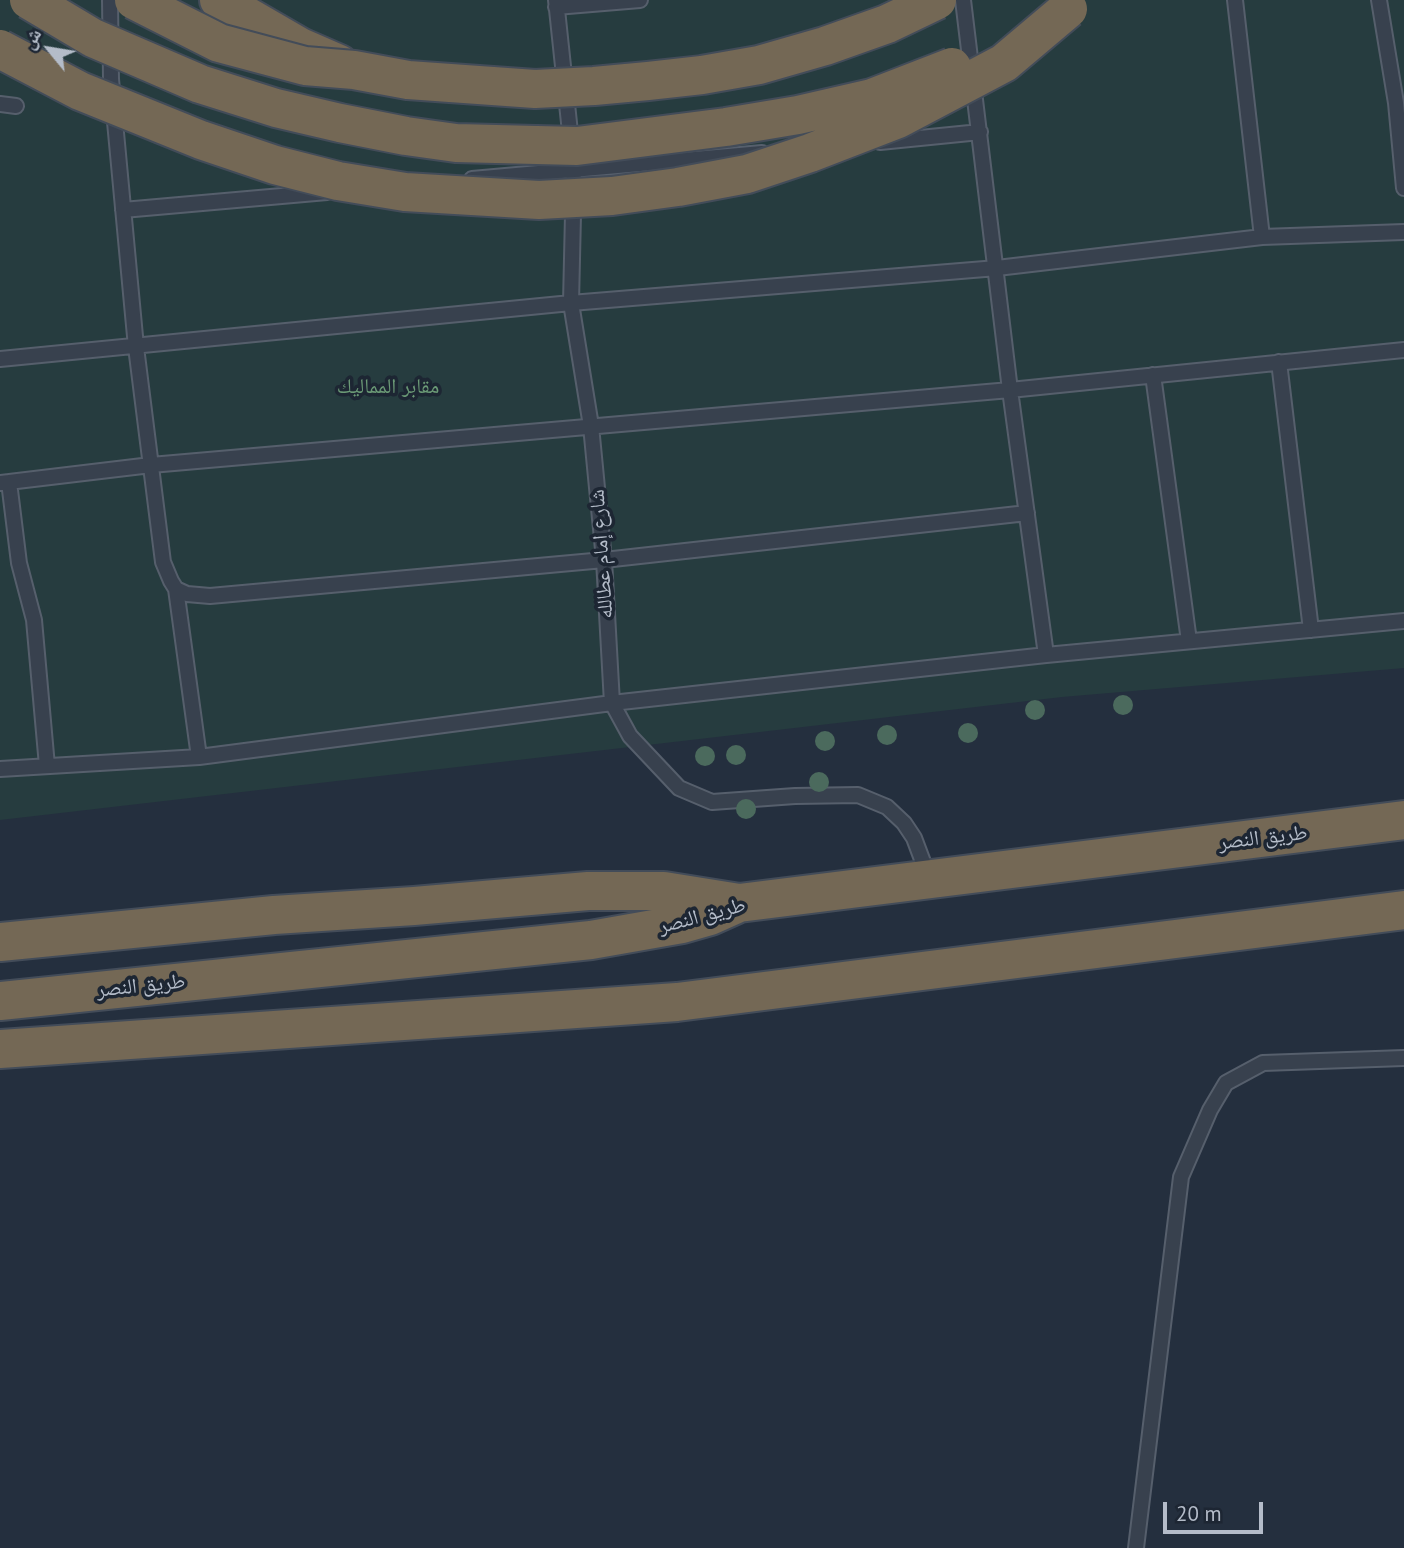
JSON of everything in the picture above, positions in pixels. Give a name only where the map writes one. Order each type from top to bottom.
[{"type":"highway","points":[[29,0],[93,38],[200,84],[276,108],[406,136],[456,143],[577,146],[738,125],[872,98],[943,71],[1074,4]]},
{"type":"highway","points":[[134,0],[219,43],[304,66],[354,70],[408,80],[535,89],[702,75],[759,65],[825,46],[887,23],[937,0]]},
{"type":"highway","points":[[219,0],[300,47],[354,70]]},
{"type":"highway","points":[[0,49],[80,91],[201,140],[275,165],[338,181],[405,192],[539,200],[612,196],[678,187],[747,174],[810,153],[898,119],[1004,64],[1074,4]]},
{"type":"highway","name":"طريق النصر","points":[[0,1001],[591,940],[682,924],[710,916],[739,903],[1404,820]]},
{"type":"highway","points":[[0,942],[274,915],[588,891],[664,891],[739,903]]},
{"type":"highway","points":[[0,1049],[677,1002],[1404,910]]},
{"type":"lane","points":[[110,0],[111,79],[136,347],[163,562],[176,589],[199,757]]},
{"type":"lane","points":[[556,4],[640,0]]},
{"type":"lane","points":[[963,0],[1010,390],[1046,655]]},
{"type":"lane","points":[[1235,0],[1262,237]]},
{"type":"lane","points":[[1379,0],[1400,103],[1404,188]]},
{"type":"lane","name":"شارع إمام عطالله","points":[[556,4],[574,170],[571,303],[591,426],[604,560],[612,703],[630,736],[679,788],[712,802],[858,795],[887,807],[915,838],[930,879]]},
{"type":"lane","points":[[0,104],[16,106]]},
{"type":"lane","points":[[123,210],[980,132]]},
{"type":"lane","points":[[0,359],[571,303],[997,268],[1262,237],[1404,232]]},
{"type":"lane","points":[[47,766],[34,620],[19,563],[5,483],[151,465],[1010,390],[1404,350]]},
{"type":"lane","points":[[1279,362],[1311,630]]},
{"type":"lane","points":[[1153,375],[1189,641]]},
{"type":"lane","points":[[176,589],[187,594],[210,596],[604,560],[1027,513]]},
{"type":"lane","points":[[0,769],[199,757],[612,703],[1046,655],[1404,621]]},
{"type":"lane","points":[[1136,1548],[1181,1177],[1210,1110],[1226,1083],[1263,1063],[1404,1058]]},
{"type":"green space","name":"مقابر المماليك","points":[[0,0],[1404,0],[1404,668],[1062,697],[0,820]]}]
